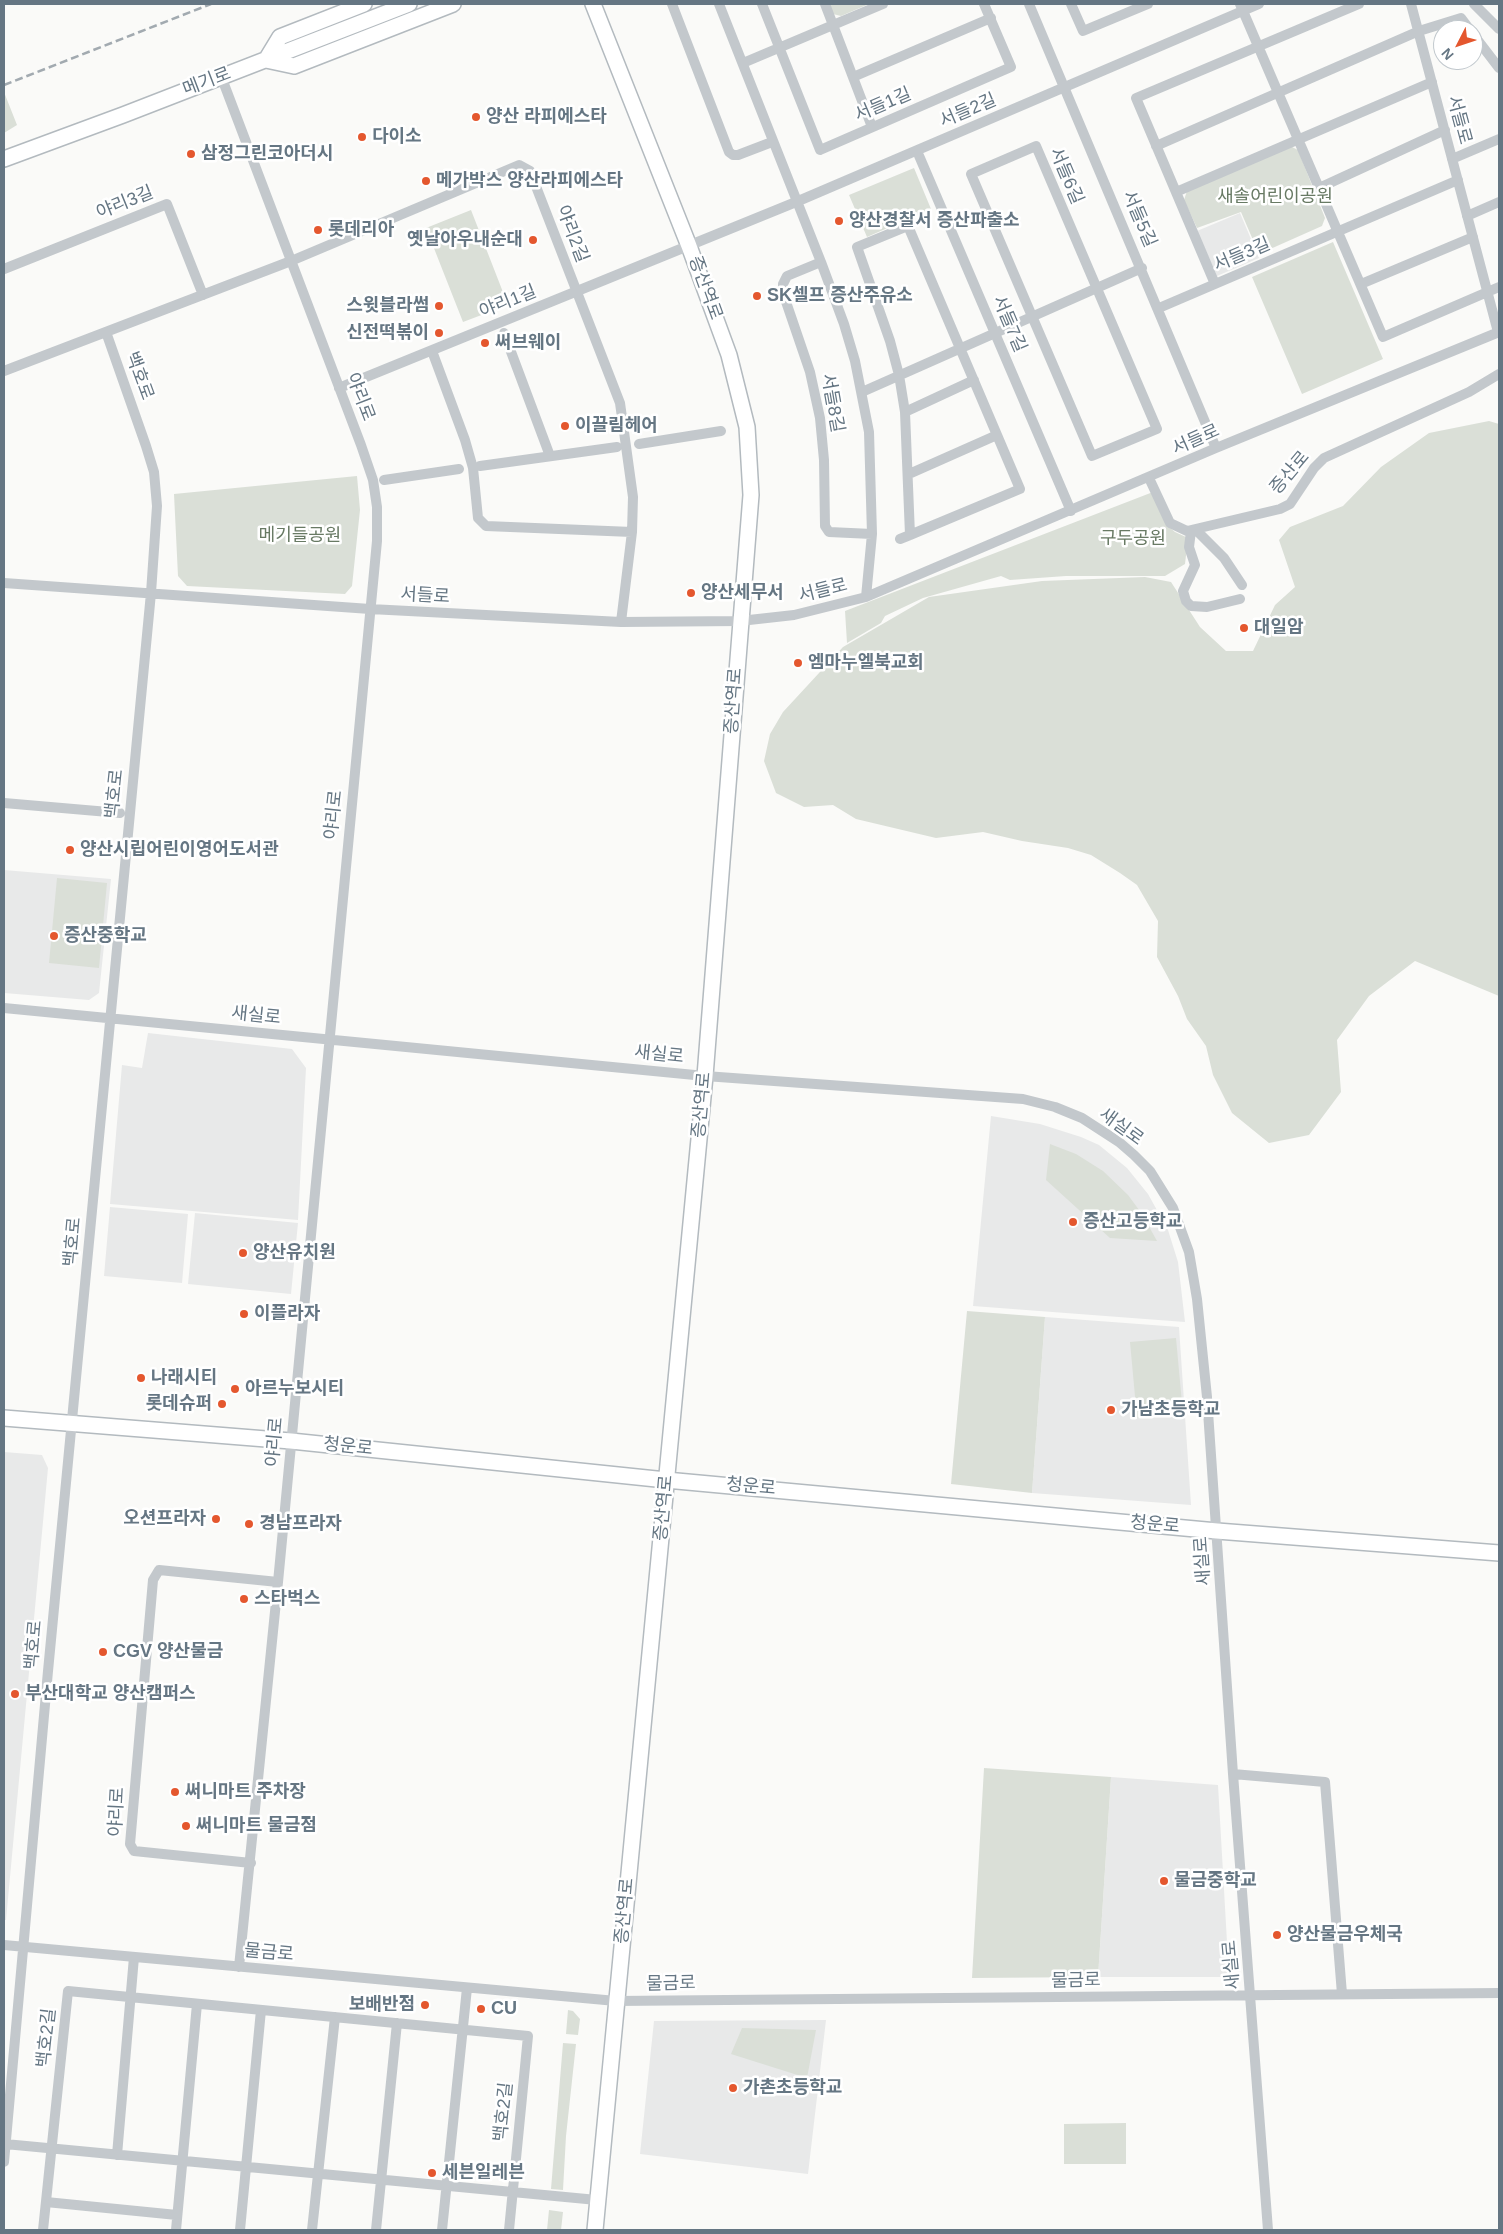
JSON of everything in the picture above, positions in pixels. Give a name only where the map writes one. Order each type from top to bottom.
[{"type":"street","points":[[364,4],[280,37],[266,60],[294,66],[453,4]]},
{"type":"street","name":"메기로","points":[[4,159],[409,4]]},
{"type":"street","name":"증산역로","points":[[593,4],[689,246],[729,355],[747,426],[751,496],[705,1076],[594,2230]]},
{"type":"street","points":[[672,4],[729,152],[733,155],[738,154],[772,142]]},
{"type":"street","name":"서들8길","points":[[718,4],[821,262],[844,324],[862,392],[869,432],[872,534],[866,597]]},
{"type":"street","name":"서들1길","points":[[762,4],[820,150],[1011,67],[984,4]]},
{"type":"street","points":[[825,4],[872,127]]},
{"type":"street","points":[[743,63],[883,4]]},
{"type":"street","name":"서들5길","points":[[1029,4],[1159,308],[1216,448]]},
{"type":"street","points":[[1070,4],[1083,31],[1148,4]]},
{"type":"street","name":"서들2길","points":[[689,246],[1065,88],[1241,7],[1259,4]]},
{"type":"street","points":[[1216,284],[1136,98],[1359,4]]},
{"type":"street","name":"서들로","points":[[4,583],[370,609],[622,622],[740,622],[794,615],[866,597],[1216,448],[1499,332],[1411,4]]},
{"type":"street","points":[[1474,4],[1499,29]]},
{"type":"street","points":[[1241,7],[1383,337],[1499,287]]},
{"type":"street","points":[[853,77],[991,18]]},
{"type":"street","points":[[1156,146],[1419,31],[1433,27]]},
{"type":"street","points":[[1483,47],[1499,68]]},
{"type":"street","name":"야리로","points":[[221,76],[373,480],[377,507],[377,541],[328,1039],[278,1582],[239,1967]]},
{"type":"street","points":[[1176,192],[1432,82]]},
{"type":"street","points":[[1319,188],[1445,130]]},
{"type":"street","name":"서들로","points":[[1452,159],[1499,139]]},
{"type":"street","name":"서들6길","points":[[1036,146],[1157,428],[1092,456],[1032,317],[971,174],[1036,146]]},
{"type":"street","name":"서들7길","points":[[917,150],[1071,511]]},
{"type":"street","name":"야리2길","points":[[291,261],[519,165],[530,172],[620,404],[634,497],[622,622]]},
{"type":"street","name":"서들3길","points":[[1159,308],[1458,180]]},
{"type":"street","points":[[1467,216],[1499,202]]},
{"type":"street","name":"야리3길","points":[[4,269],[167,204],[203,295]]},
{"type":"street","points":[[908,226],[961,348],[1020,489],[905,537],[909,474],[905,412],[899,375],[890,341],[857,247],[908,226]]},
{"type":"street","points":[[1360,284],[1473,237]]},
{"type":"street","name":"야리1길","points":[[339,388],[689,246]]},
{"type":"street","points":[[4,372],[291,261]]},
{"type":"street","name":"서들8길","points":[[821,262],[786,276],[783,284],[783,293],[810,372],[820,418],[824,460],[824,526],[829,532],[872,534]]},
{"type":"street","points":[[862,392],[1142,268]]},
{"type":"street","name":"백호로","points":[[4,2162],[151,593],[157,506],[154,472],[106,332]]},
{"type":"street","points":[[504,333],[550,456]]},
{"type":"street","points":[[432,351],[465,440],[473,468],[478,518],[486,526],[632,532]]},
{"type":"street","name":"증산로","points":[[1193,530],[1280,509],[1290,504],[1314,468],[1324,458],[1469,392],[1499,374]]},
{"type":"street","points":[[905,412],[974,380]]},
{"type":"street","points":[[639,444],[721,431]]},
{"type":"street","points":[[909,474],[997,435]]},
{"type":"street","points":[[480,466],[617,447]]},
{"type":"street","points":[[384,480],[460,469]]},
{"type":"street","points":[[1149,478],[1170,523],[1181,529],[1193,530],[1224,558],[1242,585]]},
{"type":"street","points":[[1193,530],[1189,548],[1195,565],[1183,591],[1186,601],[1191,606],[1206,607],[1240,599]]},
{"type":"street","points":[[4,803],[120,813]]},
{"type":"street","name":"새실로","points":[[4,1008],[705,1076],[1023,1099],[1055,1107],[1082,1118],[1119,1142],[1134,1155],[1150,1172],[1173,1208],[1189,1252],[1207,1397],[1233,1774],[1268,2230]]},
{"type":"street","name":"청운로","points":[[4,1418],[291,1441],[666,1480],[1217,1531],[1499,1553]]},
{"type":"street","name":"야리로","points":[[250,1863],[134,1851],[130,1844],[153,1580],[159,1570],[278,1582]]},
{"type":"street","points":[[1233,1774],[1325,1782],[1342,1994]]},
{"type":"street","name":"물금로","points":[[4,1945],[616,2001],[1499,1993]]},
{"type":"street","points":[[117,2155],[134,1957]]},
{"type":"street","points":[[442,2230],[467,1988]]},
{"type":"street","name":"백호2길","points":[[43,2230],[68,1991],[528,2036],[513,2192]]},
{"type":"street","points":[[176,2230],[197,2004]]},
{"type":"street","points":[[240,2230],[261,2010]]},
{"type":"street","points":[[312,2230],[334,2017]]},
{"type":"street","points":[[376,2230],[396,2023]]},
{"type":"street","points":[[5,2144],[597,2200]]},
{"type":"street","points":[[510,2230],[513,2192]]},
{"type":"street","points":[[46,2202],[177,2215]]},
{"type":"shaded area","points":[[1240,213],[1259,258],[1217,276],[1197,231]]},
{"type":"shaded area","name":"증산중학교","points":[[4,870],[111,879],[99,993],[89,1000],[4,993]]},
{"type":"shaded area","points":[[148,1033],[292,1049],[306,1068],[298,1220],[110,1204],[122,1065],[142,1068]]},
{"type":"shaded area","name":"증산고등학교","points":[[991,1116],[1040,1124],[1081,1137],[1099,1145],[1127,1168],[1148,1194],[1168,1230],[1178,1262],[1185,1322],[973,1306]]},
{"type":"shaded area","points":[[110,1207],[188,1214],[182,1283],[104,1276]]},
{"type":"shaded area","name":"양산유치원","points":[[195,1213],[298,1223],[291,1294],[188,1284]]},
{"type":"shaded area","name":"가남초등학교","points":[[1045,1317],[1179,1327],[1191,1505],[1032,1493]]},
{"type":"shaded area","name":"부산대학교 양산캠퍼스","points":[[4,1452],[42,1455],[48,1468],[6,1920],[4,1920]]},
{"type":"shaded area","name":"물금중학교","points":[[1111,1777],[1218,1785],[1229,1977],[1098,1977]]},
{"type":"shaded area","name":"가촌초등학교","points":[[826,2020],[808,2174],[640,2154],[654,2021]]},
{"type":"green space","points":[[829,4],[869,4],[841,16],[833,14]]},
{"type":"green space","points":[[4,92],[17,125],[4,133]]},
{"type":"green space","name":"새솔어린이공원","points":[[1290,146],[1298,150],[1325,218],[1322,226],[1259,254],[1241,212],[1197,228],[1184,200],[1187,191]]},
{"type":"green space","points":[[914,168],[931,209],[867,237],[849,195]]},
{"type":"green space","points":[[471,210],[508,305],[463,322],[426,228]]},
{"type":"green space","points":[[1333,242],[1383,359],[1302,394],[1252,277]]},
{"type":"green space","points":[[1489,421],[1499,424],[1499,996],[1415,961],[1369,996],[1337,1040],[1341,1092],[1309,1135],[1269,1143],[1232,1113],[1213,1075],[1206,1046],[1187,1019],[1178,996],[1157,957],[1158,921],[1137,885],[1120,873],[1091,855],[1068,848],[1022,841],[983,832],[936,838],[856,819],[833,805],[804,807],[776,793],[764,761],[770,734],[783,712],[843,647],[929,597],[1042,581],[1145,577],[1171,582],[1200,627],[1226,651],[1253,651],[1275,605],[1295,587],[1279,540],[1290,527],[1343,506],[1381,467],[1429,433]]},
{"type":"green space","name":"메기들공원","points":[[357,476],[360,510],[352,586],[345,594],[187,586],[178,576],[174,494]]},
{"type":"green space","name":"구두공원","points":[[1153,492],[1169,527],[1188,538],[1185,564],[1165,576],[1066,576],[1010,580],[1001,576],[923,598],[885,616],[881,623],[847,643],[845,611]]},
{"type":"green space","points":[[57,878],[107,883],[99,968],[49,963]]},
{"type":"green space","points":[[1050,1144],[1076,1154],[1103,1171],[1128,1195],[1142,1214],[1157,1241],[1110,1238],[1046,1180]]},
{"type":"green space","points":[[967,1311],[1045,1317],[1032,1493],[951,1484]]},
{"type":"green space","points":[[1176,1338],[1183,1414],[1137,1418],[1130,1342]]},
{"type":"green space","points":[[984,1768],[1111,1777],[1098,1977],[972,1978]]},
{"type":"green space","points":[[568,2010],[573,2011],[580,2019],[578,2035],[566,2034]]},
{"type":"green space","points":[[742,2028],[816,2030],[807,2078],[731,2054]]},
{"type":"green space","points":[[563,2043],[576,2044],[566,2136],[563,2190],[551,2189]]},
{"type":"green space","points":[[1126,2123],[1126,2164],[1064,2164],[1064,2124]]},
{"type":"green space","points":[[549,2210],[563,2212],[561,2230],[547,2230]]},
{"type":"railway","points":[[4,85],[211,4]]},
{"type":"place","name":"양산 라피에스타","points":[[476,117]]},
{"type":"place","name":"다이소","points":[[362,137]]},
{"type":"place","name":"삼정그린코아더시","points":[[191,154]]},
{"type":"place","name":"메가박스 양산라피에스타","points":[[426,181]]},
{"type":"place","name":"양산경찰서 증산파출소","points":[[839,221]]},
{"type":"place","name":"롯데리아","points":[[318,230]]},
{"type":"place","name":"옛날아우내순대","points":[[533,240]]},
{"type":"place","name":"SK셀프 증산주유소","points":[[757,296]]},
{"type":"place","name":"스윗블라썸","points":[[439,306]]},
{"type":"place","name":"신전떡볶이","points":[[439,333]]},
{"type":"place","name":"써브웨이","points":[[485,343]]},
{"type":"place","name":"이끌림헤어","points":[[565,426]]},
{"type":"place","name":"양산세무서","points":[[691,593]]},
{"type":"place","name":"대일암","points":[[1244,628]]},
{"type":"place","name":"엠마누엘북교회","points":[[798,663]]},
{"type":"place","name":"양산시립어린이영어도서관","points":[[70,850]]},
{"type":"place","name":"증산중학교","points":[[54,936]]},
{"type":"place","name":"증산고등학교","points":[[1073,1222]]},
{"type":"place","name":"양산유치원","points":[[243,1253]]},
{"type":"place","name":"이플라자","points":[[244,1314]]},
{"type":"place","name":"나래시티","points":[[141,1378]]},
{"type":"place","name":"아르누보시티","points":[[235,1389]]},
{"type":"place","name":"롯데슈퍼","points":[[222,1404]]},
{"type":"place","name":"가남초등학교","points":[[1111,1410]]},
{"type":"place","name":"오션프라자","points":[[216,1519]]},
{"type":"place","name":"경남프라자","points":[[249,1524]]},
{"type":"place","name":"스타벅스","points":[[244,1599]]},
{"type":"place","name":"CGV 양산물금","points":[[103,1652]]},
{"type":"place","name":"부산대학교 양산캠퍼스","points":[[15,1694]]},
{"type":"place","name":"써니마트 주차장","points":[[175,1792]]},
{"type":"place","name":"써니마트 물금점","points":[[186,1826]]},
{"type":"place","name":"물금중학교","points":[[1164,1881]]},
{"type":"place","name":"양산물금우체국","points":[[1277,1935]]},
{"type":"place","name":"보배반점","points":[[425,2005]]},
{"type":"place","name":"CU","points":[[481,2009]]},
{"type":"place","name":"가촌초등학교","points":[[733,2088]]},
{"type":"place","name":"세븐일레븐","points":[[432,2173]]}]
